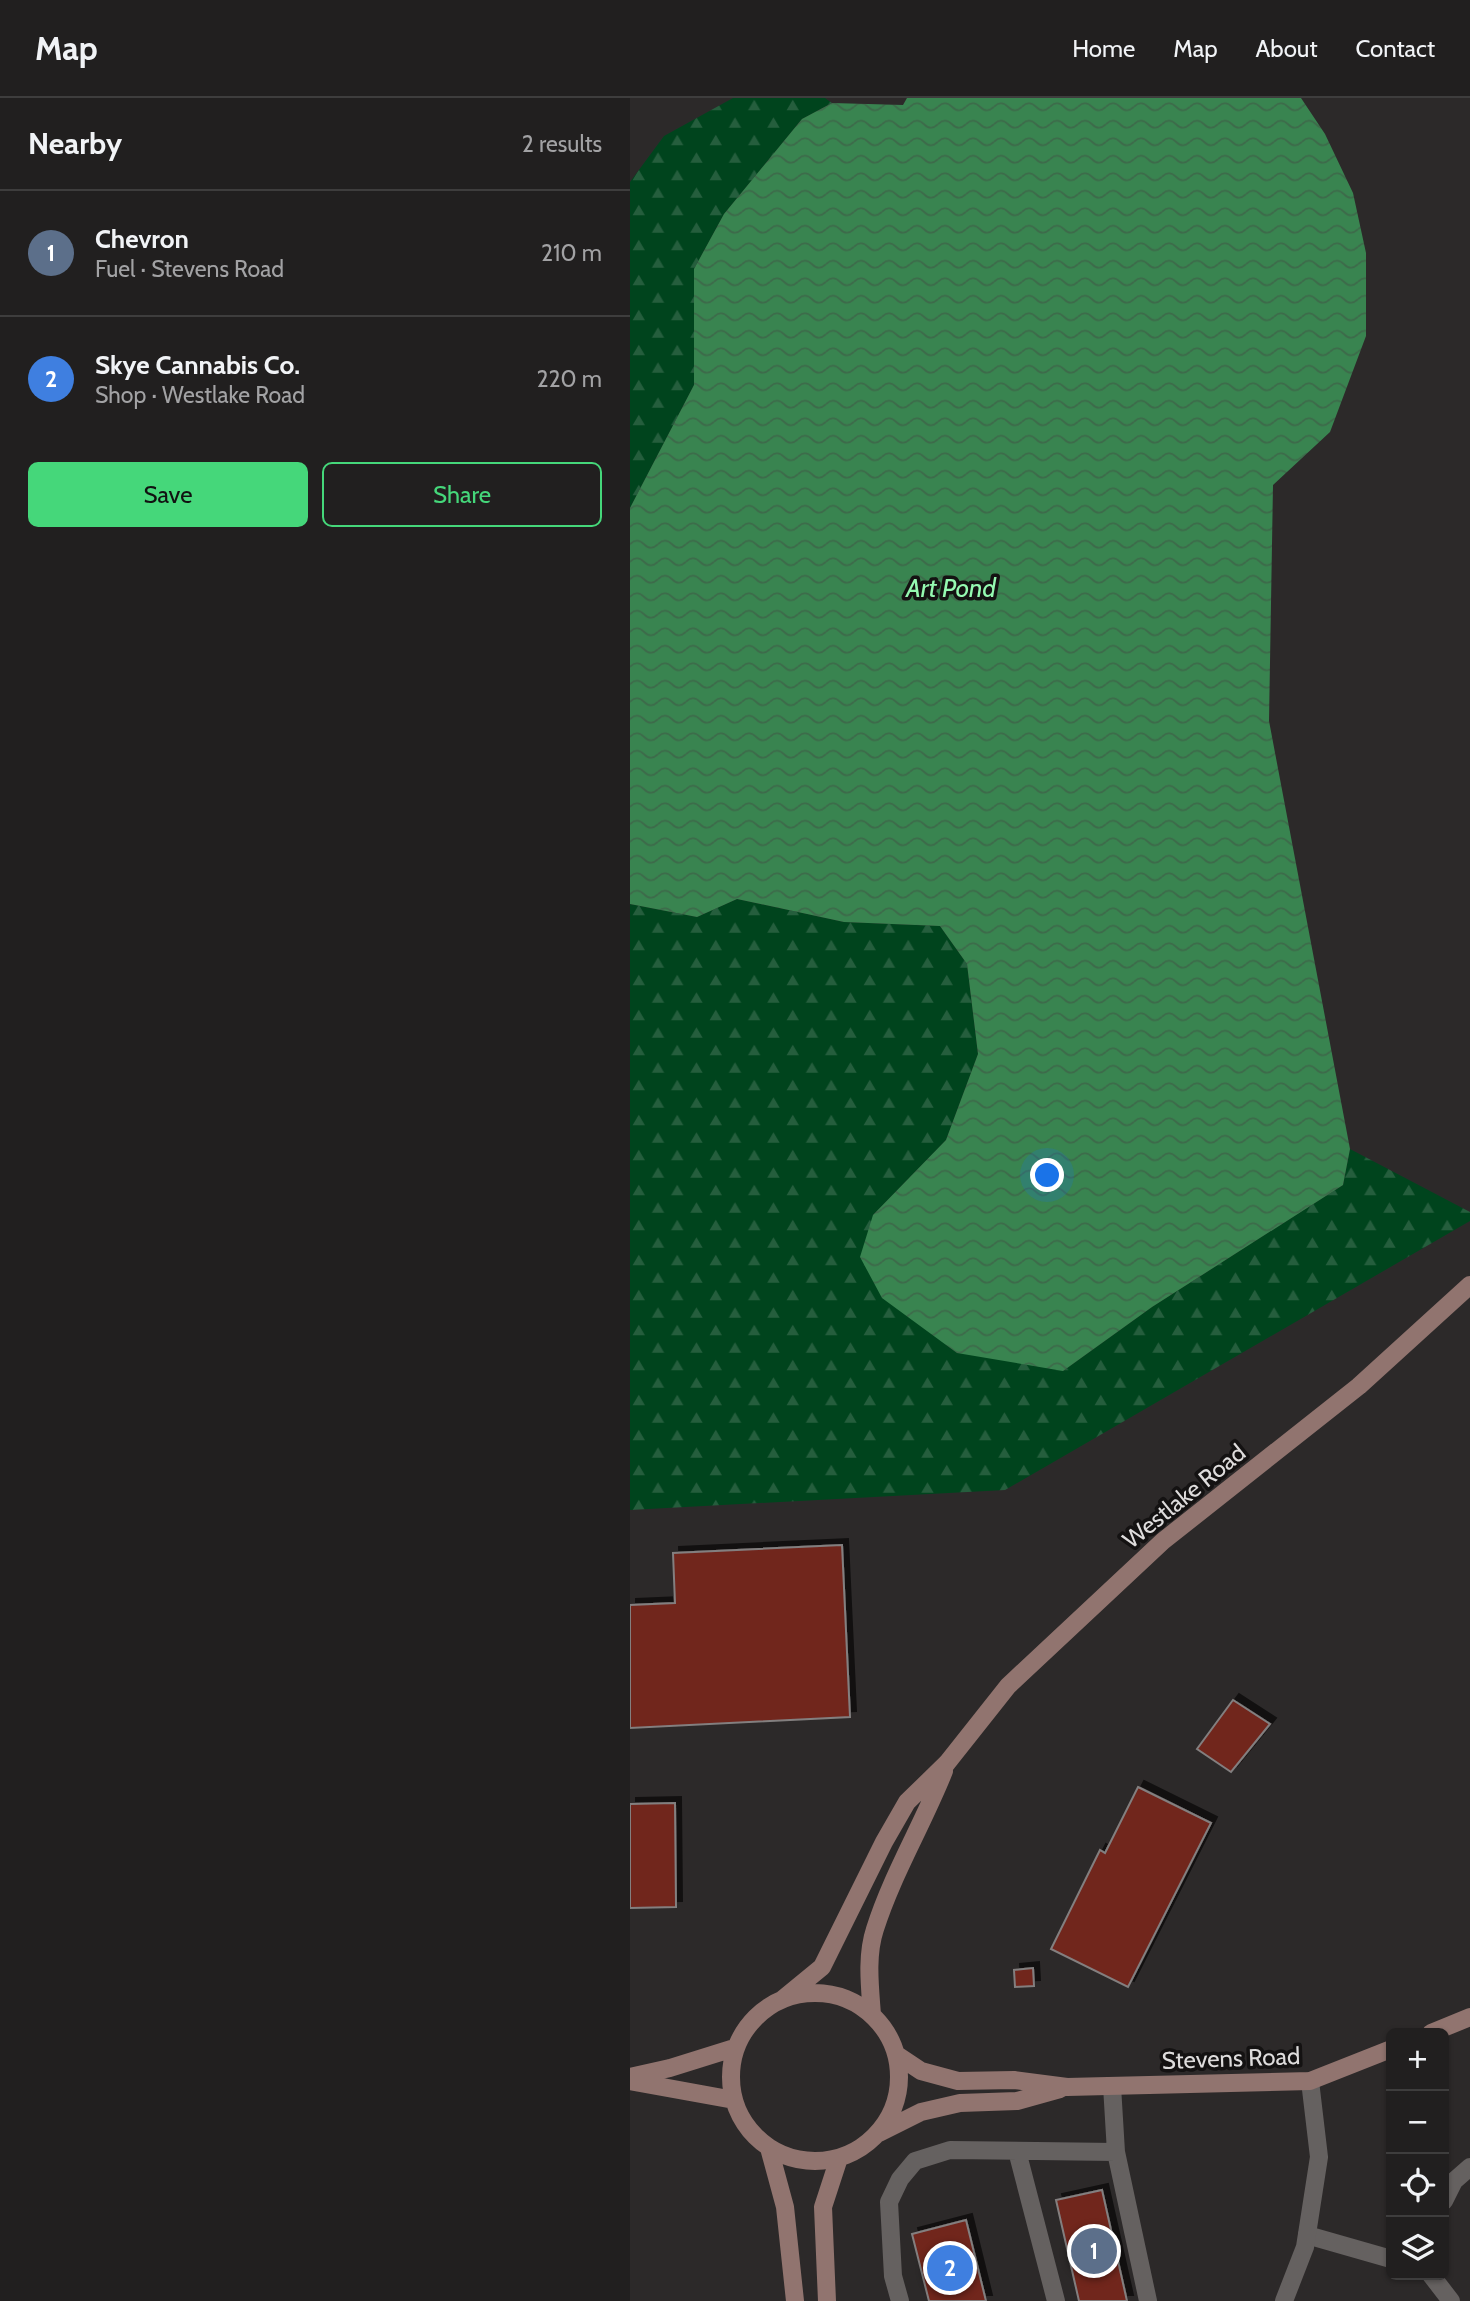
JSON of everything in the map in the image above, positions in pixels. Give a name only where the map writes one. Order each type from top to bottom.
[{"type":"main road","name":"Westlake Road","points":[[783,1999],[822,1967],[884,1842],[907,1802],[947,1763],[1008,1686],[1163,1542],[1359,1387],[1470,1285]]},
{"type":"main road","name":"Westlake Road","points":[[872,2015],[868,1974],[874,1931],[947,1763]]},
{"type":"main road","points":[[806,1993],[830,1994],[852,2001],[872,2015],[887,2033],[897,2055],[900,2082],[893,2109],[879,2133],[861,2148],[839,2158],[815,2162],[791,2158],[769,2148],[753,2135],[741,2119],[734,2100],[730,2072],[734,2048],[748,2026],[764,2010],[783,1999],[806,1993]]},
{"type":"main road","points":[[1443,2028],[1470,2017]]},
{"type":"main road","points":[[630,2079],[734,2048]]},
{"type":"main road","name":"Stevens Road","points":[[897,2055],[921,2071],[958,2081],[1014,2080],[1067,2087],[1310,2081],[1386,2051]]},
{"type":"main road","points":[[630,2079],[734,2100]]},
{"type":"main road","name":"Stevens Road","points":[[879,2133],[921,2112],[960,2103],[1017,2101],[1067,2087]]},
{"type":"main road","points":[[769,2148],[785,2207],[795,2301]]},
{"type":"main road","points":[[827,2301],[823,2207],[839,2158]]},
{"type":"street","points":[[1284,2301],[1305,2247],[1320,2157],[1310,2081]]},
{"type":"street","points":[[1112,2086],[1116,2152],[1149,2301]]},
{"type":"street","points":[[900,2301],[893,2276],[889,2202],[900,2179],[915,2161],[950,2150],[1116,2152]]},
{"type":"street","points":[[1017,2151],[1056,2301]]},
{"type":"street","points":[[1449,2191],[1454,2181],[1470,2167]]},
{"type":"street","points":[[1307,2235],[1386,2258]]},
{"type":"street","points":[[1435,2280],[1451,2301]]},
{"type":"green space","points":[[733,98],[825,98],[832,103],[802,119],[724,214],[694,269],[694,385],[630,508],[630,182],[664,136]]},
{"type":"green space","points":[[737,899],[844,922],[940,926],[967,964],[978,1054],[946,1140],[873,1215],[1063,1371],[1152,1307],[1343,1185],[1350,1149],[1470,1212],[1470,1221],[1005,1490],[630,1510],[630,904],[697,917]]},
{"type":"water","name":"Art Pond","points":[[907,98],[1301,98],[1325,134],[1353,193],[1366,253],[1366,336],[1330,432],[1273,485],[1269,721],[1350,1149],[1343,1185],[1152,1307],[1063,1371],[957,1353],[882,1298],[860,1257],[873,1215],[946,1140],[978,1054],[967,964],[940,926],[844,922],[737,899],[697,917],[630,904],[630,508],[694,385],[694,269],[724,214],[802,119],[832,103],[903,105]]},
{"type":"building","points":[[842,1545],[850,1717],[630,1728],[630,1605],[675,1603],[673,1553]]},
{"type":"building","points":[[1233,1700],[1270,1724],[1231,1772],[1197,1749]]},
{"type":"building","points":[[1138,1787],[1211,1823],[1128,1987],[1051,1949],[1100,1850],[1105,1853]]},
{"type":"building","points":[[675,1803],[676,1907],[630,1908],[630,1804]]},
{"type":"building","points":[[1033,1968],[1034,1986],[1015,1987],[1014,1970]]},
{"type":"building","points":[[1102,2190],[1127,2301],[1079,2301],[1056,2200]]},
{"type":"building","points":[[966,2220],[986,2301],[929,2301],[912,2234]]},
{"type":"place","name":"Chevron","points":[[1094,2251]]},
{"type":"place","name":"Skye Cannabis Co.","points":[[950,2268]]}]
